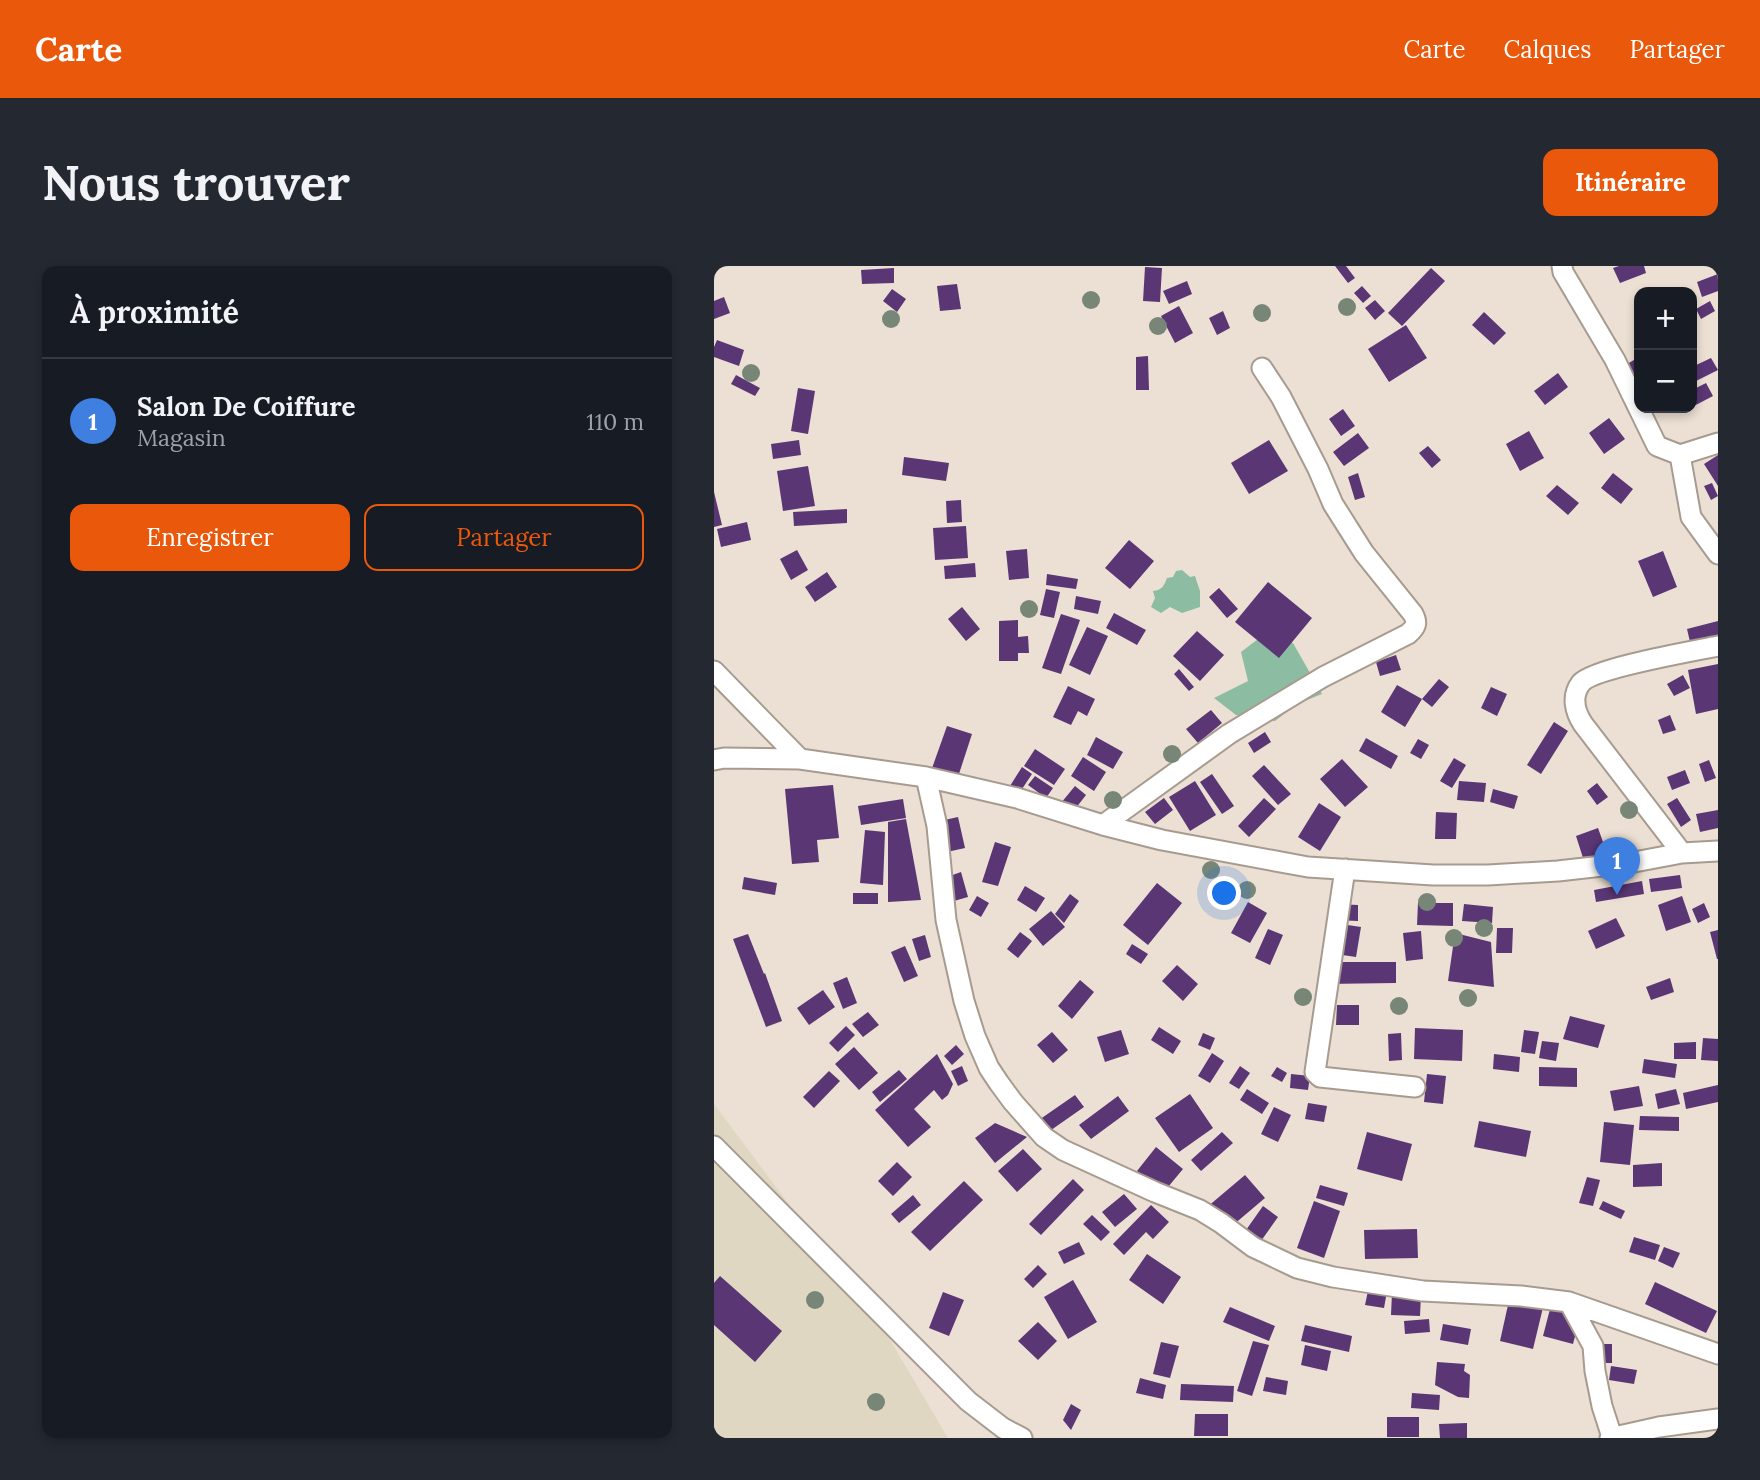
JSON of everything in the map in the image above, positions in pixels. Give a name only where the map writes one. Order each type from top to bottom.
[{"type":"street","points":[[1562,266],[1615,360],[1657,446],[1680,455],[1718,443]]},
{"type":"street","points":[[1103,825],[1229,734],[1323,677],[1409,635],[1415,628],[1417,622],[1413,614],[1364,553],[1333,504],[1282,397],[1262,368]]},
{"type":"street","points":[[1680,455],[1691,517],[1718,555]]},
{"type":"street","points":[[1682,853],[1583,724],[1576,713],[1575,697],[1582,682],[1622,666],[1718,646]]},
{"type":"street","points":[[714,671],[800,759]]},
{"type":"street","points":[[714,760],[800,759],[926,777],[1017,798],[1162,840],[1308,867],[1433,875],[1488,875],[1558,871],[1629,863],[1682,853],[1718,852]]},
{"type":"street","points":[[926,777],[937,826],[946,920],[961,990],[975,1036],[999,1083],[1044,1137],[1063,1150],[1200,1210],[1253,1247],[1297,1268],[1333,1277],[1423,1291],[1521,1296],[1569,1302],[1718,1354]]},
{"type":"street","points":[[1345,869],[1315,1072],[1320,1077],[1415,1087]]},
{"type":"street","points":[[714,1146],[968,1401],[1003,1428],[1021,1438]]},
{"type":"street","points":[[1569,1302],[1593,1346],[1595,1371],[1611,1438],[1659,1427],[1718,1419]]},
{"type":"street","points":[[1593,1346],[1616,1317]]},
{"type":"shaded area","points":[[714,1104],[890,1340],[948,1438],[714,1438]]},
{"type":"green space","points":[[1182,570],[1190,577],[1195,576],[1200,591],[1200,607],[1182,613],[1170,607],[1161,613],[1151,607],[1155,598],[1153,591],[1159,590],[1176,571]]},
{"type":"green space","points":[[1262,636],[1293,643],[1322,694],[1297,704],[1275,721],[1236,715],[1214,698],[1248,681],[1241,652]]},
{"type":"building","points":[[1335,266],[1346,266],[1355,278],[1348,283]]},
{"type":"building","points":[[1644,266],[1646,273],[1620,283],[1613,268]]},
{"type":"building","points":[[1145,267],[1162,268],[1160,302],[1143,301]]},
{"type":"building","points":[[894,268],[894,283],[862,284],[861,270]]},
{"type":"building","points":[[1431,268],[1445,281],[1402,326],[1388,313]]},
{"type":"building","points":[[1718,274],[1718,291],[1702,297],[1697,282]]},
{"type":"building","points":[[1187,281],[1192,294],[1169,304],[1163,291]]},
{"type":"building","points":[[957,284],[961,309],[940,311],[937,286]]},
{"type":"building","points":[[1362,286],[1371,296],[1363,303],[1354,293]]},
{"type":"building","points":[[892,289],[906,299],[897,312],[883,301]]},
{"type":"building","points":[[724,297],[730,313],[714,319],[714,301]]},
{"type":"building","points":[[1375,300],[1385,311],[1375,320],[1365,308]]},
{"type":"building","points":[[1710,301],[1715,311],[1701,319],[1697,308]]},
{"type":"building","points":[[1179,306],[1193,333],[1175,343],[1161,316]]},
{"type":"building","points":[[1223,311],[1230,328],[1217,335],[1209,318]]},
{"type":"building","points":[[1484,312],[1506,333],[1494,345],[1472,325]]},
{"type":"building","points":[[1406,325],[1427,358],[1389,382],[1368,349]]},
{"type":"building","points":[[717,340],[744,350],[739,366],[714,357]]},
{"type":"building","points":[[1148,356],[1149,390],[1136,390],[1136,357]]},
{"type":"building","points":[[1711,358],[1718,370],[1697,380],[1697,365]]},
{"type":"building","points":[[1634,360],[1634,379],[1630,381],[1622,367]]},
{"type":"building","points":[[1558,373],[1568,387],[1545,405],[1534,391]]},
{"type":"building","points":[[736,375],[760,388],[755,396],[731,384]]},
{"type":"building","points":[[1706,383],[1713,396],[1697,404],[1697,388]]},
{"type":"building","points":[[798,388],[815,391],[808,434],[791,431]]},
{"type":"building","points":[[1343,409],[1355,426],[1341,436],[1329,419]]},
{"type":"building","points":[[1609,418],[1625,439],[1604,454],[1589,433]]},
{"type":"building","points":[[1529,431],[1544,458],[1520,471],[1506,444]]},
{"type":"building","points":[[1358,433],[1369,448],[1344,466],[1333,452]]},
{"type":"building","points":[[799,440],[801,455],[773,459],[771,444]]},
{"type":"building","points":[[1269,440],[1288,471],[1249,494],[1231,463]]},
{"type":"building","points":[[1428,446],[1441,460],[1432,468],[1419,453]]},
{"type":"building","points":[[1718,455],[1718,486],[1704,464]]},
{"type":"building","points":[[904,457],[949,463],[946,481],[902,475]]},
{"type":"building","points":[[808,466],[815,506],[783,511],[777,471]]},
{"type":"building","points":[[1358,473],[1365,497],[1355,500],[1348,477]]},
{"type":"building","points":[[1613,473],[1633,489],[1621,504],[1601,488]]},
{"type":"building","points":[[1712,483],[1718,496],[1711,500],[1704,486]]},
{"type":"building","points":[[1557,485],[1579,503],[1568,515],[1546,496]]},
{"type":"building","points":[[714,492],[722,525],[714,527]]},
{"type":"building","points":[[961,500],[962,522],[947,523],[946,501]]},
{"type":"building","points":[[847,509],[847,523],[794,526],[793,512]]},
{"type":"building","points":[[747,522],[751,540],[721,547],[717,529]]},
{"type":"building","points":[[966,526],[968,558],[935,560],[933,528]]},
{"type":"building","points":[[1129,540],[1154,561],[1130,589],[1105,568]]},
{"type":"building","points":[[1027,549],[1029,578],[1009,580],[1006,551]]},
{"type":"building","points":[[797,550],[808,570],[791,580],[780,559]]},
{"type":"building","points":[[1663,551],[1677,587],[1653,597],[1638,561]]},
{"type":"building","points":[[975,563],[976,577],[945,579],[944,566]]},
{"type":"building","points":[[827,572],[837,587],[815,602],[805,587]]},
{"type":"building","points":[[1047,574],[1078,579],[1076,589],[1046,585]]},
{"type":"building","points":[[1268,582],[1312,618],[1279,658],[1235,622]]},
{"type":"building","points":[[1219,588],[1238,609],[1227,618],[1209,597]]},
{"type":"building","points":[[1046,589],[1060,592],[1054,618],[1040,615]]},
{"type":"building","points":[[1076,596],[1101,601],[1098,614],[1074,609]]},
{"type":"building","points":[[962,607],[980,629],[966,641],[948,619]]},
{"type":"building","points":[[1114,613],[1146,630],[1137,645],[1106,628]]},
{"type":"building","points":[[1061,614],[1080,620],[1061,674],[1042,668]]},
{"type":"building","points":[[1018,620],[1018,637],[1028,636],[1029,653],[1018,653],[1018,661],[999,661],[999,621]]},
{"type":"building","points":[[1718,621],[1718,639],[1691,646],[1687,629]]},
{"type":"building","points":[[1087,627],[1108,636],[1090,675],[1069,665]]},
{"type":"building","points":[[1197,631],[1224,655],[1200,681],[1173,656]]},
{"type":"building","points":[[1396,655],[1401,670],[1380,676],[1376,662]]},
{"type":"building","points":[[1718,664],[1718,709],[1696,714],[1688,670]]},
{"type":"building","points":[[1179,669],[1194,687],[1189,691],[1174,674]]},
{"type":"building","points":[[1683,675],[1690,688],[1674,696],[1667,684]]},
{"type":"building","points":[[1439,679],[1449,687],[1432,707],[1422,699]]},
{"type":"building","points":[[1397,685],[1422,699],[1405,727],[1381,712]]},
{"type":"building","points":[[1068,686],[1095,699],[1087,716],[1078,711],[1071,725],[1053,717]]},
{"type":"building","points":[[1491,687],[1507,694],[1497,716],[1481,708]]},
{"type":"building","points":[[1211,710],[1222,723],[1198,743],[1186,729]]},
{"type":"building","points":[[1670,715],[1676,730],[1663,734],[1658,720]]},
{"type":"building","points":[[1554,722],[1568,731],[1541,774],[1527,765]]},
{"type":"building","points":[[947,726],[972,734],[957,780],[931,771]]},
{"type":"building","points":[[1265,732],[1271,742],[1254,753],[1248,743]]},
{"type":"building","points":[[1096,737],[1123,752],[1113,769],[1087,755]]},
{"type":"building","points":[[1366,738],[1398,756],[1391,769],[1359,751]]},
{"type":"building","points":[[1418,739],[1429,745],[1421,759],[1410,753]]},
{"type":"building","points":[[1035,749],[1065,769],[1054,785],[1024,766]]},
{"type":"building","points":[[1083,757],[1106,772],[1094,791],[1071,776]]},
{"type":"building","points":[[1454,758],[1466,765],[1452,788],[1440,781]]},
{"type":"building","points":[[1342,759],[1368,787],[1345,807],[1320,779]]},
{"type":"building","points":[[1709,760],[1716,778],[1705,782],[1699,764]]},
{"type":"building","points":[[1264,765],[1291,794],[1278,805],[1252,776]]},
{"type":"building","points":[[1022,767],[1032,774],[1020,792],[1010,786]]},
{"type":"building","points":[[1685,770],[1690,783],[1672,790],[1667,777]]},
{"type":"building","points":[[1212,774],[1234,806],[1222,814],[1200,782]]},
{"type":"building","points":[[1035,776],[1053,788],[1046,798],[1028,785]]},
{"type":"building","points":[[1195,781],[1216,815],[1190,831],[1169,797]]},
{"type":"building","points":[[1459,781],[1486,783],[1484,802],[1457,800]]},
{"type":"building","points":[[1597,783],[1608,797],[1597,805],[1587,791]]},
{"type":"building","points":[[833,785],[839,838],[817,840],[819,862],[792,864],[785,789]]},
{"type":"building","points":[[1075,786],[1086,795],[1072,813],[1061,803]]},
{"type":"building","points":[[1493,789],[1518,796],[1514,809],[1490,802]]},
{"type":"building","points":[[1164,798],[1173,810],[1155,824],[1145,812]]},
{"type":"building","points":[[1264,798],[1276,809],[1249,837],[1238,826]]},
{"type":"building","points":[[1677,798],[1691,820],[1681,827],[1667,804]]},
{"type":"building","points":[[903,799],[906,818],[861,825],[858,806]]},
{"type":"building","points":[[1319,803],[1341,817],[1320,851],[1298,837]]},
{"type":"building","points":[[1718,810],[1718,828],[1700,832],[1696,814]]},
{"type":"building","points":[[1436,812],[1457,813],[1456,839],[1435,839]]},
{"type":"building","points":[[958,817],[965,848],[947,852],[940,821]]},
{"type":"building","points":[[906,819],[921,900],[888,902],[888,822]]},
{"type":"building","points":[[1598,828],[1607,853],[1584,861],[1576,836]]},
{"type":"building","points":[[865,830],[885,832],[883,885],[860,883]]},
{"type":"building","points":[[995,842],[1011,847],[998,886],[982,882]]},
{"type":"building","points":[[961,872],[968,897],[954,901],[947,877]]},
{"type":"building","points":[[1680,875],[1682,888],[1651,892],[1649,879]]},
{"type":"building","points":[[744,877],[777,883],[775,895],[742,889]]},
{"type":"building","points":[[1642,881],[1644,894],[1596,902],[1594,890]]},
{"type":"building","points":[[1157,883],[1182,903],[1148,945],[1123,925]]},
{"type":"building","points":[[1025,886],[1045,898],[1036,912],[1017,900]]},
{"type":"building","points":[[853,893],[878,893],[878,904],[853,904]]},
{"type":"building","points":[[1070,894],[1079,901],[1064,923],[1055,914]]},
{"type":"building","points":[[977,896],[989,903],[981,917],[969,910]]},
{"type":"building","points":[[1682,896],[1691,922],[1666,931],[1658,905]]},
{"type":"building","points":[[1248,902],[1267,913],[1250,943],[1231,933]]},
{"type":"building","points":[[1418,903],[1453,903],[1453,926],[1417,925]]},
{"type":"building","points":[[1704,903],[1710,917],[1698,923],[1692,909]]},
{"type":"building","points":[[1335,904],[1358,905],[1358,921],[1334,920]]},
{"type":"building","points":[[1464,904],[1493,907],[1492,923],[1462,921]]},
{"type":"building","points":[[1051,911],[1065,927],[1043,946],[1029,929]]},
{"type":"building","points":[[1616,918],[1625,936],[1596,949],[1588,931]]},
{"type":"building","points":[[1334,923],[1361,927],[1356,957],[1329,953]]},
{"type":"building","points":[[1497,928],[1513,928],[1512,953],[1496,953]]},
{"type":"building","points":[[1268,929],[1283,935],[1270,965],[1255,958]]},
{"type":"building","points":[[1718,930],[1718,959],[1717,959],[1710,932]]},
{"type":"building","points":[[1421,931],[1423,959],[1406,961],[1403,933]]},
{"type":"building","points":[[1020,932],[1032,941],[1018,958],[1007,949]]},
{"type":"building","points":[[1455,933],[1491,942],[1494,987],[1448,981]]},
{"type":"building","points":[[748,934],[782,1021],[766,1027],[733,939]]},
{"type":"building","points":[[925,935],[931,957],[919,961],[912,939]]},
{"type":"building","points":[[1132,944],[1148,954],[1141,964],[1126,954]]},
{"type":"building","points":[[905,946],[918,976],[904,982],[891,952]]},
{"type":"building","points":[[1324,962],[1396,962],[1396,983],[1324,984]]},
{"type":"building","points":[[1177,965],[1198,984],[1183,1001],[1162,981]]},
{"type":"building","points":[[847,977],[857,1003],[843,1009],[833,983]]},
{"type":"building","points":[[1670,978],[1674,992],[1651,1000],[1646,987]]},
{"type":"building","points":[[1080,980],[1094,992],[1072,1019],[1058,1006]]},
{"type":"building","points":[[823,990],[835,1007],[809,1025],[797,1008]]},
{"type":"building","points":[[1337,1005],[1359,1005],[1359,1025],[1336,1025]]},
{"type":"building","points":[[868,1012],[879,1025],[863,1037],[852,1024]]},
{"type":"building","points":[[1570,1016],[1605,1025],[1598,1048],[1563,1039]]},
{"type":"building","points":[[846,1026],[855,1035],[838,1052],[829,1043]]},
{"type":"building","points":[[1159,1027],[1181,1041],[1173,1054],[1151,1040]]},
{"type":"building","points":[[1415,1028],[1463,1030],[1462,1061],[1414,1059]]},
{"type":"building","points":[[1121,1030],[1129,1054],[1105,1062],[1097,1037]]},
{"type":"building","points":[[1524,1030],[1539,1032],[1535,1054],[1521,1052]]},
{"type":"building","points":[[1052,1032],[1068,1050],[1053,1063],[1037,1045]]},
{"type":"building","points":[[1203,1033],[1215,1038],[1210,1050],[1198,1045]]},
{"type":"building","points":[[1401,1033],[1402,1060],[1389,1061],[1388,1034]]},
{"type":"building","points":[[1703,1038],[1718,1039],[1718,1061],[1701,1060]]},
{"type":"building","points":[[1542,1041],[1559,1043],[1556,1061],[1539,1058]]},
{"type":"building","points":[[1696,1042],[1696,1059],[1674,1059],[1674,1043]]},
{"type":"building","points":[[956,1045],[964,1054],[952,1065],[944,1056]]},
{"type":"building","points":[[854,1047],[878,1073],[859,1090],[835,1064]]},
{"type":"building","points":[[1212,1053],[1224,1061],[1210,1083],[1198,1076]]},
{"type":"building","points":[[937,1054],[953,1084],[948,1095],[942,1100],[934,1090],[914,1109],[931,1127],[908,1147],[875,1110]]},
{"type":"building","points":[[1494,1054],[1520,1057],[1519,1072],[1493,1069]]},
{"type":"building","points":[[1644,1059],[1677,1064],[1675,1078],[1642,1073]]},
{"type":"building","points":[[962,1066],[968,1081],[958,1086],[951,1071]]},
{"type":"building","points":[[1240,1066],[1250,1073],[1239,1089],[1229,1083]]},
{"type":"building","points":[[1277,1067],[1287,1073],[1282,1082],[1271,1076]]},
{"type":"building","points":[[1539,1067],[1577,1068],[1577,1087],[1539,1086]]},
{"type":"building","points":[[899,1070],[907,1079],[880,1102],[872,1092]]},
{"type":"building","points":[[829,1071],[840,1081],[814,1108],[803,1097]]},
{"type":"building","points":[[1291,1074],[1310,1076],[1308,1090],[1290,1088]]},
{"type":"building","points":[[1427,1074],[1446,1076],[1443,1104],[1424,1102]]},
{"type":"building","points":[[1718,1085],[1718,1102],[1686,1109],[1683,1093]]},
{"type":"building","points":[[1639,1086],[1643,1106],[1614,1111],[1610,1091]]},
{"type":"building","points":[[1247,1089],[1269,1103],[1262,1114],[1240,1100]]},
{"type":"building","points":[[1676,1089],[1680,1104],[1658,1109],[1655,1094]]},
{"type":"building","points":[[1190,1094],[1213,1128],[1179,1152],[1155,1118]]},
{"type":"building","points":[[1075,1095],[1084,1107],[1044,1135],[1036,1122]]},
{"type":"building","points":[[1118,1096],[1129,1111],[1091,1139],[1079,1125]]},
{"type":"building","points":[[1308,1103],[1327,1106],[1324,1122],[1305,1119]]},
{"type":"building","points":[[1274,1107],[1291,1115],[1278,1142],[1261,1134]]},
{"type":"building","points":[[1640,1116],[1679,1117],[1679,1131],[1639,1130]]},
{"type":"building","points":[[1479,1121],[1531,1131],[1526,1157],[1474,1147]]},
{"type":"building","points":[[1604,1122],[1634,1125],[1630,1165],[1600,1162]]},
{"type":"building","points":[[995,1123],[1027,1137],[995,1163],[975,1138]]},
{"type":"building","points":[[1222,1132],[1233,1143],[1201,1171],[1191,1160]]},
{"type":"building","points":[[1367,1132],[1412,1144],[1402,1181],[1357,1169]]},
{"type":"building","points":[[1156,1147],[1183,1169],[1163,1193],[1137,1171]]},
{"type":"building","points":[[1023,1149],[1042,1169],[1017,1192],[998,1171]]},
{"type":"building","points":[[897,1162],[912,1177],[893,1196],[878,1181]]},
{"type":"building","points":[[1662,1163],[1662,1186],[1633,1187],[1633,1165]]},
{"type":"building","points":[[1245,1175],[1265,1198],[1226,1231],[1206,1208]]},
{"type":"building","points":[[1587,1177],[1600,1180],[1593,1206],[1579,1203]]},
{"type":"building","points":[[1073,1179],[1084,1190],[1041,1235],[1029,1224]]},
{"type":"building","points":[[964,1181],[983,1200],[930,1251],[911,1232]]},
{"type":"building","points":[[1320,1185],[1348,1193],[1344,1206],[1316,1198]]},
{"type":"building","points":[[1124,1194],[1137,1209],[1115,1227],[1102,1212]]},
{"type":"building","points":[[913,1195],[921,1205],[899,1223],[891,1214]]},
{"type":"building","points":[[1314,1201],[1340,1211],[1324,1258],[1297,1248]]},
{"type":"building","points":[[1603,1201],[1625,1211],[1621,1219],[1599,1209]]},
{"type":"building","points":[[1151,1205],[1169,1222],[1153,1239],[1146,1232],[1124,1255],[1113,1244]]},
{"type":"building","points":[[1263,1206],[1278,1217],[1261,1241],[1246,1230]]},
{"type":"building","points":[[1092,1215],[1110,1232],[1101,1241],[1083,1224]]},
{"type":"building","points":[[1417,1229],[1418,1258],[1365,1259],[1364,1230]]},
{"type":"building","points":[[1634,1237],[1660,1245],[1655,1260],[1629,1252]]},
{"type":"building","points":[[1079,1242],[1085,1254],[1064,1264],[1058,1252]]},
{"type":"building","points":[[1664,1247],[1680,1253],[1673,1268],[1658,1261]]},
{"type":"building","points":[[1147,1254],[1181,1277],[1163,1304],[1129,1280]]},
{"type":"building","points":[[1038,1265],[1047,1274],[1033,1288],[1024,1279]]},
{"type":"building","points":[[1372,1272],[1390,1275],[1384,1308],[1365,1305]]},
{"type":"building","points":[[720,1276],[782,1331],[755,1362],[714,1325],[714,1283]]},
{"type":"building","points":[[1073,1280],[1097,1322],[1068,1339],[1044,1297]]},
{"type":"building","points":[[1655,1282],[1717,1311],[1706,1333],[1645,1304]]},
{"type":"building","points":[[1512,1287],[1546,1295],[1533,1349],[1500,1341]]},
{"type":"building","points":[[943,1292],[964,1300],[949,1336],[929,1328]]},
{"type":"building","points":[[1392,1293],[1421,1294],[1420,1316],[1391,1315]]},
{"type":"building","points":[[1230,1307],[1275,1326],[1269,1341],[1223,1322]]},
{"type":"building","points":[[1550,1309],[1580,1317],[1573,1344],[1543,1336]]},
{"type":"building","points":[[1429,1319],[1430,1332],[1405,1334],[1404,1321]]},
{"type":"building","points":[[1038,1322],[1057,1341],[1038,1360],[1018,1341]]},
{"type":"building","points":[[1443,1324],[1471,1329],[1468,1345],[1440,1340]]},
{"type":"building","points":[[1305,1325],[1352,1336],[1349,1352],[1301,1341]]},
{"type":"building","points":[[1253,1341],[1269,1345],[1252,1396],[1237,1391]]},
{"type":"building","points":[[1161,1342],[1179,1346],[1170,1378],[1153,1374]]},
{"type":"building","points":[[1588,1344],[1612,1344],[1612,1363],[1588,1363]]},
{"type":"building","points":[[1305,1345],[1331,1351],[1327,1371],[1301,1365]]},
{"type":"building","points":[[1437,1362],[1465,1364],[1464,1371],[1470,1375],[1469,1398],[1458,1397],[1435,1385]]},
{"type":"building","points":[[1611,1366],[1637,1370],[1634,1384],[1609,1380]]},
{"type":"building","points":[[1266,1377],[1288,1381],[1286,1395],[1263,1391]]},
{"type":"building","points":[[1140,1378],[1166,1385],[1163,1399],[1136,1393]]},
{"type":"building","points":[[1181,1384],[1234,1386],[1233,1402],[1180,1400]]},
{"type":"building","points":[[1412,1393],[1440,1395],[1439,1410],[1411,1408]]},
{"type":"building","points":[[1071,1404],[1081,1410],[1071,1430],[1063,1420]]},
{"type":"building","points":[[1195,1414],[1228,1414],[1228,1436],[1194,1436]]},
{"type":"building","points":[[1387,1417],[1419,1417],[1419,1437],[1387,1437]]},
{"type":"building","points":[[1467,1423],[1467,1438],[1440,1438],[1439,1424]]},
{"type":"place","name":"Salon De Coiffure","points":[[1617,895]]}]
